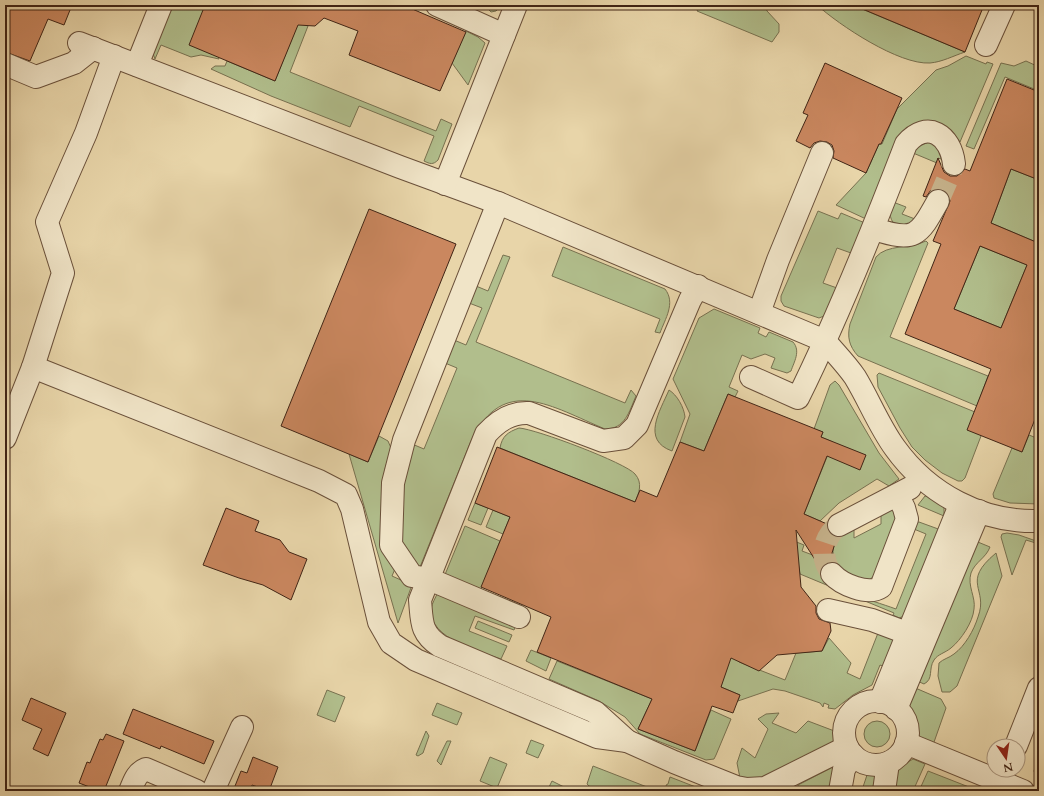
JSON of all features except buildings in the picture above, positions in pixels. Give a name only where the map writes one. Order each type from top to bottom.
[{"type":"street","points":[[137,65],[161,5]]},
{"type":"street","points":[[438,5],[504,35]]},
{"type":"street","points":[[445,184],[516,5]]},
{"type":"street","points":[[986,44],[1004,5]]},
{"type":"street","points":[[5,64],[36,77],[74,63],[86,45],[445,184],[498,203],[698,286],[825,341],[854,376],[894,447],[922,479],[940,493],[970,508],[1011,520],[1039,521]]},
{"type":"street","points":[[5,438],[33,367],[63,273],[47,222],[86,133],[114,56]]},
{"type":"street","points":[[751,377],[798,398],[825,341],[874,229],[906,144],[910,138],[917,134],[927,132],[937,134],[950,145],[953,152],[954,164]]},
{"type":"street","points":[[759,313],[778,260],[822,153]]},
{"type":"street","points":[[874,229],[898,236],[914,234],[922,228],[938,201]]},
{"type":"street","points":[[498,203],[404,440],[393,483],[391,545],[412,576],[429,579],[519,617]]},
{"type":"street","points":[[698,286],[690,300],[637,426],[624,438],[603,441],[530,413],[513,414],[494,425],[486,434],[420,600],[422,625],[430,640],[440,646],[594,712],[627,741],[680,765],[736,787],[747,789],[765,788],[854,754]]},
{"type":"street","points":[[33,367],[319,481],[346,495],[352,509],[379,622],[391,643],[416,660],[597,738],[627,741]]},
{"type":"street","points":[[838,525],[898,496],[922,479]]},
{"type":"street","points":[[832,574],[841,582],[867,590],[881,587],[906,519],[904,508],[898,496]]},
{"type":"street","points":[[888,705],[970,508]]},
{"type":"street","points":[[828,610],[872,620],[916,636]]},
{"type":"street","points":[[1019,738],[1039,688]]},
{"type":"street","points":[[854,754],[870,764],[888,763],[902,751],[906,743],[906,724],[888,705],[862,704],[849,716],[844,732],[854,754],[855,791]]},
{"type":"street","points":[[213,791],[242,727]]},
{"type":"street","points":[[906,743],[1008,785]]},
{"type":"street","points":[[840,791],[844,769],[854,754]]},
{"type":"street","points":[[884,791],[888,763]]},
{"type":"street","points":[[130,791],[136,777],[140,772],[146,770],[198,791]]},
{"type":"green space","points":[[171,5],[205,5],[219,59],[201,55],[191,57],[161,45],[155,59],[152,51]]},
{"type":"green space","points":[[490,5],[502,5],[496,11],[491,12],[489,10]]},
{"type":"green space","points":[[700,5],[765,5],[767,11],[779,24],[779,32],[772,42],[697,11]]},
{"type":"green space","points":[[817,5],[863,5],[862,9],[965,52],[930,63],[917,62],[902,58],[854,33]]},
{"type":"green space","points":[[298,23],[308,26],[290,72],[436,131],[441,119],[452,124],[438,160],[435,163],[431,164],[424,161],[434,136],[359,106],[350,127],[271,96],[211,69],[215,66],[225,66],[227,61],[275,81]]},
{"type":"green space","points":[[466,31],[478,37],[485,43],[468,85],[452,63]]},
{"type":"green space","points":[[966,56],[986,64],[987,62],[993,64],[960,142],[951,130],[934,124],[866,219],[836,205],[866,173],[879,144],[882,144],[897,109],[936,70],[948,66]]},
{"type":"green space","points":[[1026,61],[1039,67],[1039,91],[1005,77],[974,149],[966,146],[1001,63],[1014,66]]},
{"type":"green space","points":[[929,142],[938,149],[940,153],[941,159],[938,158],[937,163],[913,153],[917,147]]},
{"type":"green space","points":[[1011,169],[1039,180],[1039,234],[1036,242],[991,223]]},
{"type":"green space","points":[[893,202],[906,207],[902,214],[915,219],[911,225],[895,225],[890,214]]},
{"type":"green space","points":[[818,211],[838,219],[841,213],[865,223],[851,253],[837,248],[823,283],[837,288],[824,316],[819,318],[784,306],[781,301],[781,296]]},
{"type":"green space","points":[[926,241],[928,243],[890,337],[988,376],[977,406],[858,356],[850,341],[850,324],[876,257],[892,248],[913,245]]},
{"type":"green space","points":[[980,246],[1027,265],[1001,328],[954,309]]},
{"type":"green space","points":[[563,247],[665,289],[670,300],[670,305],[667,317],[660,333],[655,332],[660,319],[552,276]]},
{"type":"green space","points":[[503,255],[510,257],[476,342],[625,403],[631,390],[636,396],[622,423],[612,428],[605,429],[548,405],[530,401],[514,402],[498,407],[484,420],[471,441],[420,567],[400,557],[392,576],[412,585],[398,623],[349,454],[368,462],[379,436],[388,441],[391,448],[385,469],[399,475],[412,444],[424,449],[457,368],[445,363],[454,340],[466,345],[482,308],[469,303],[476,286],[488,291]]},
{"type":"green space","points":[[714,309],[760,328],[758,333],[766,337],[769,332],[793,342],[797,353],[791,371],[787,373],[771,368],[775,358],[765,354],[751,359],[742,355],[729,387],[738,391],[735,397],[728,394],[704,451],[680,442],[690,414],[673,379],[699,318]]},
{"type":"green space","points":[[879,373],[975,412],[981,436],[965,478],[962,481],[958,481],[942,473],[925,460],[912,447],[878,387],[877,375]]},
{"type":"green space","points":[[835,381],[839,385],[879,453],[899,479],[889,486],[877,479],[839,503],[820,521],[804,514],[833,442],[821,437],[823,432],[814,429],[830,385]]},
{"type":"green space","points":[[669,390],[680,402],[685,417],[672,451],[663,446],[657,440],[655,432],[661,407]]},
{"type":"green space","points":[[519,428],[543,434],[580,447],[628,469],[635,474],[640,484],[635,502],[500,448],[504,437]]},
{"type":"green space","points":[[1029,435],[1039,439],[1039,504],[1010,503],[994,498],[993,494],[1012,448],[1022,452]]},
{"type":"green space","points":[[925,496],[930,497],[944,505],[944,516],[918,505]]},
{"type":"green space","points":[[475,503],[488,508],[481,525],[468,520]]},
{"type":"green space","points":[[891,509],[898,516],[874,576],[868,581],[838,570],[833,555],[834,543],[837,538],[854,525],[854,538],[881,524],[881,511]]},
{"type":"green space","points":[[493,510],[510,517],[503,534],[486,527]]},
{"type":"green space","points":[[919,522],[941,530],[907,615],[899,618],[893,615],[894,613],[800,574],[794,541],[804,545],[802,551],[818,557],[822,568],[829,578],[839,585],[861,597],[896,609],[926,534],[909,527],[910,523]]},
{"type":"green space","points":[[465,526],[500,541],[481,589],[523,606],[521,611],[444,577]]},
{"type":"green space","points":[[1007,533],[1019,535],[1039,542],[1039,544],[1026,540],[1012,575],[1001,537],[1002,534]]},
{"type":"green space","points":[[973,540],[990,547],[971,573],[970,582],[974,600],[973,614],[966,630],[955,645],[934,660],[931,667],[930,677],[924,684],[915,680]]},
{"type":"green space","points":[[996,553],[1002,576],[957,686],[950,692],[942,692],[938,676],[939,663],[958,651],[972,632],[980,607],[977,579],[985,563]]},
{"type":"green space","points":[[438,592],[517,623],[514,630],[475,616],[469,631],[507,646],[501,659],[469,648],[446,636],[438,628],[433,619],[431,609]]},
{"type":"green space","points":[[736,619],[739,662],[785,680],[796,653],[822,651],[829,638],[851,663],[847,673],[860,679],[878,633],[891,635],[894,641],[885,667],[880,665],[872,685],[853,695],[835,709],[828,708],[829,705],[824,703],[823,707],[820,703],[785,691],[773,689],[738,701],[740,695],[721,687]]},
{"type":"green space","points":[[478,621],[512,635],[509,642],[475,628]]},
{"type":"green space","points":[[531,650],[551,658],[546,671],[526,661]]},
{"type":"green space","points":[[557,661],[652,699],[638,729],[695,751],[711,710],[731,719],[714,759],[706,760],[640,734],[625,717],[599,701],[549,679]]},
{"type":"green space","points":[[913,687],[941,699],[946,708],[933,745],[920,738],[917,731],[916,721],[908,706]]},
{"type":"green space","points":[[327,690],[345,697],[335,722],[317,715]]},
{"type":"green space","points":[[437,703],[462,713],[457,725],[432,715]]},
{"type":"green space","points":[[779,713],[772,723],[796,733],[808,721],[837,732],[836,740],[762,782],[740,778],[737,763],[742,748],[755,758],[768,729],[758,719],[766,714]]},
{"type":"green space","points":[[877,721],[886,725],[890,734],[886,743],[877,747],[868,743],[864,734],[868,725]]},
{"type":"green space","points":[[426,731],[429,736],[423,753],[418,756],[416,755]]},
{"type":"green space","points":[[531,740],[544,745],[538,758],[526,753]]},
{"type":"green space","points":[[447,741],[451,741],[441,765],[437,761]]},
{"type":"green space","points":[[1039,755],[1039,784],[1034,771]]},
{"type":"green space","points":[[490,757],[507,764],[497,788],[480,781]]},
{"type":"green space","points":[[913,759],[925,764],[913,791],[891,791],[897,769]]},
{"type":"green space","points":[[593,766],[647,787],[616,792],[607,792],[592,788],[587,784]]},
{"type":"green space","points":[[835,766],[834,791],[798,791],[798,785]]},
{"type":"green space","points":[[928,771],[974,789],[973,791],[919,791]]},
{"type":"green space","points":[[870,773],[878,773],[878,791],[862,790],[867,775]]},
{"type":"green space","points":[[670,777],[706,791],[680,791],[674,789],[673,791],[668,791],[666,785],[668,784]]},
{"type":"green space","points":[[552,781],[564,787],[558,791],[547,791]]},
{"type":"tunnel","points":[[938,201],[954,164]]},
{"type":"tunnel","points":[[832,574],[825,561],[824,554],[826,542],[829,536],[839,525]]}]
